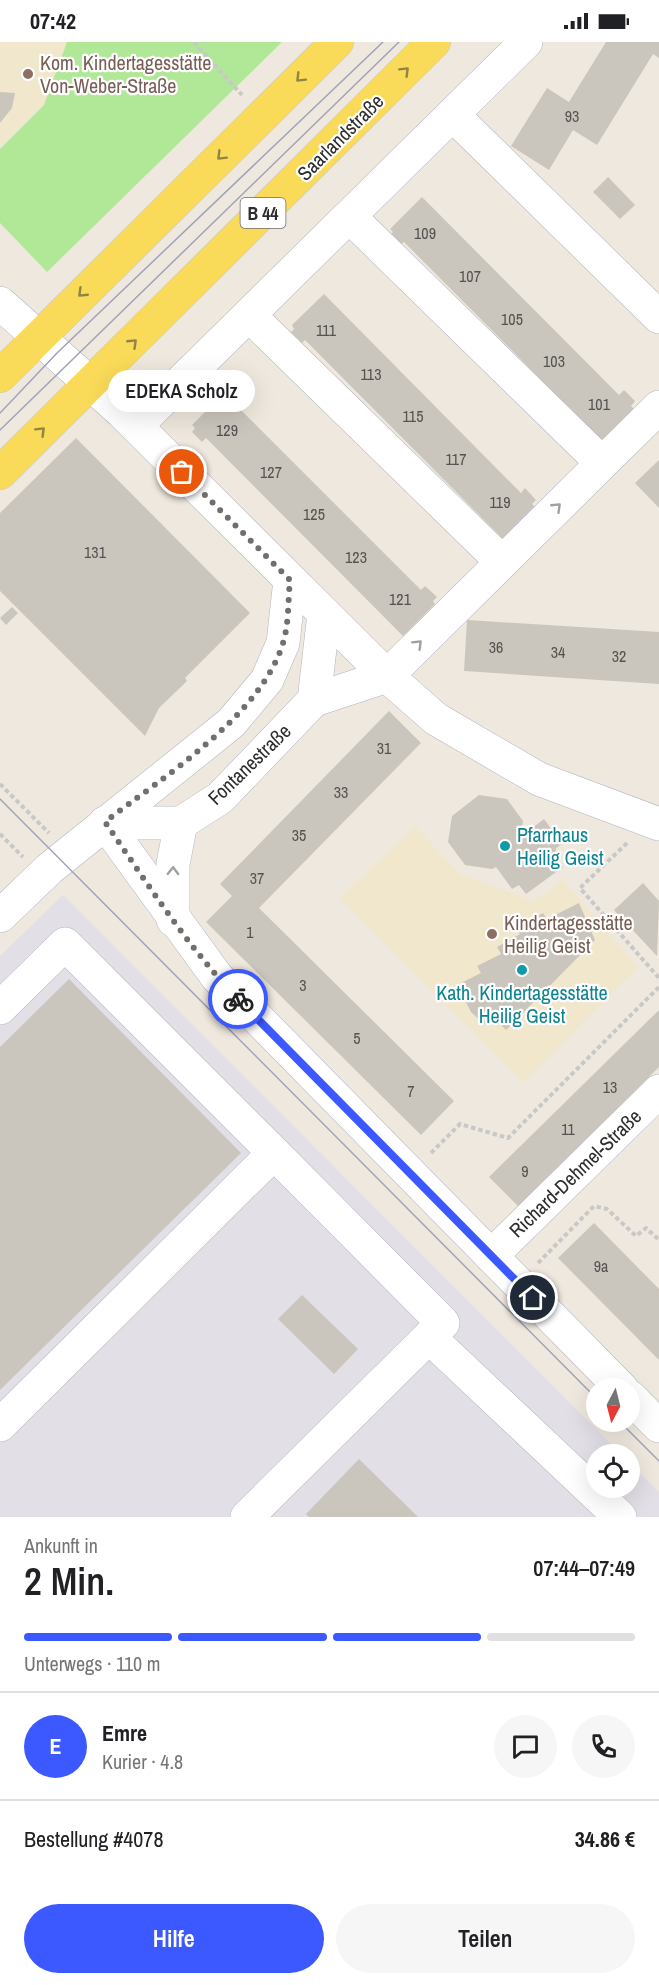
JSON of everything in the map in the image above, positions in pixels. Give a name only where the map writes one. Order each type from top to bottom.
[{"type":"main road","points":[[0,376],[337,42]]},
{"type":"main road","name":"Saarlandstraße","points":[[0,473],[90,382],[132,345],[434,42]]},
{"type":"street","points":[[136,426],[526,42]]},
{"type":"street","points":[[453,115],[659,317]]},
{"type":"street","points":[[350,217],[602,463]]},
{"type":"street","points":[[0,303],[90,382],[387,676],[436,719],[539,779],[655,823]]},
{"type":"street","points":[[250,316],[501,561]]},
{"type":"street","name":"Fontanestraße","points":[[182,823],[220,798],[314,700],[387,676],[659,407]]},
{"type":"street","points":[[0,916],[105,822],[231,723],[267,680],[283,642],[290,580]]},
{"type":"street","points":[[314,700],[324,614]]},
{"type":"street","points":[[105,822],[182,823],[172,864],[173,920]]},
{"type":"street","points":[[105,822],[173,920],[217,977],[611,1378]]},
{"type":"street","points":[[0,1008],[65,944],[443,1323],[258,1513]]},
{"type":"street","name":"Richard-Dehmel-Straße","points":[[490,1256],[659,1091]]},
{"type":"street","points":[[0,1425],[274,1153]]},
{"type":"street","points":[[429,1337],[620,1517]]},
{"type":"street","points":[[640,1407],[659,1426]]},
{"type":"path","points":[[194,42],[263,115]]},
{"type":"path","points":[[0,784],[69,853]]},
{"type":"path","points":[[655,823],[580,888],[659,978]]},
{"type":"path","points":[[410,1174],[460,1124],[508,1138],[659,987]]},
{"type":"path","points":[[518,1283],[594,1206],[607,1209],[636,1236],[646,1228],[659,1240]]},
{"type":"shaded area","name":"Kom. Kindertagesstätte Von-Weber-Straße","points":[[0,42],[67,42],[44,105],[0,149]]},
{"type":"shaded area","name":"Kindertagesstätte Heilig Geist","points":[[415,826],[460,874],[534,901],[563,880],[638,967],[523,1083],[340,898]]},
{"type":"shaded area","points":[[63,895],[586,1419],[586,1432],[599,1432],[611,1444],[586,1444],[586,1498],[640,1498],[640,1473],[659,1492],[659,1517],[0,1517],[0,956]]},
{"type":"green space","points":[[67,42],[282,42],[47,272],[0,223],[0,149],[44,105]]},
{"type":"building","points":[[606,42],[659,42],[659,58],[653,54],[597,145],[573,130],[549,170],[511,146],[547,88],[569,102]]},
{"type":"building","points":[[0,92],[15,93],[12,108],[0,123]]},
{"type":"building","points":[[608,177],[635,205],[620,219],[593,192]]},
{"type":"building","points":[[422,197],[619,395],[624,390],[635,401],[631,406],[634,409],[602,441],[404,242],[400,245],[390,235],[393,232],[390,229]]},
{"type":"building","points":[[324,294],[521,493],[525,488],[536,500],[532,504],[535,507],[503,539],[305,340],[302,343],[291,332],[294,329],[292,325]]},
{"type":"building","points":[[224,393],[421,590],[425,586],[437,597],[433,601],[435,604],[403,636],[206,438],[202,442],[192,432],[195,428],[192,425]]},
{"type":"building","points":[[76,438],[250,613],[185,678],[187,681],[159,708],[145,736],[0,591],[0,513]]},
{"type":"building","points":[[659,460],[659,508],[635,483]]},
{"type":"building","points":[[12,607],[18,613],[6,625],[0,618]]},
{"type":"building","points":[[467,620],[659,632],[659,684],[464,671]]},
{"type":"building","points":[[389,711],[421,743],[259,908],[454,1101],[421,1135],[206,922],[232,896],[220,884]]},
{"type":"building","name":"Pfarrhaus Heilig Geist","points":[[479,795],[507,799],[523,821],[522,826],[527,832],[544,819],[562,844],[556,848],[555,855],[563,867],[526,894],[519,885],[512,889],[496,867],[492,869],[465,865],[448,842],[452,816]]},
{"type":"building","points":[[643,883],[659,901],[657,956],[614,910]]},
{"type":"building","name":"Kath. Kindertagesstätte Heilig Geist","points":[[579,903],[595,940],[506,1030],[494,1018],[485,1025],[471,1012],[457,985],[481,973],[477,966],[501,954],[497,947],[520,934],[516,928],[543,913],[547,919]]},
{"type":"building","points":[[69,979],[241,1153],[0,1390],[0,1047]]},
{"type":"building","points":[[659,1010],[659,1067],[518,1206],[489,1177]]},
{"type":"building","points":[[594,1223],[659,1289],[659,1360],[558,1258]]},
{"type":"building","points":[[302,1295],[358,1349],[334,1374],[278,1319]]},
{"type":"building","points":[[359,1459],[418,1517],[309,1517],[306,1514]]},
{"type":"tram line","points":[[0,413],[57,353],[383,42]]},
{"type":"tram line","points":[[0,430],[399,42]]},
{"type":"tram line","points":[[0,799],[586,1388]]},
{"type":"tram line","points":[[630,1432],[659,1461]]},
{"type":"way so far","points":[[182,472],[290,580],[283,642],[267,680],[231,723],[105,822],[173,920],[217,977],[238,999]]},
{"type":"place","name":"Kom. Kindertagesstätte Von-Weber-Straße","points":[[28,74]]},
{"type":"place","name":"EDEKA Scholz","points":[[182,472]]},
{"type":"place","name":"Pfarrhaus Heilig Geist","points":[[505,846]]},
{"type":"place","name":"Kindertagesstätte Heilig Geist","points":[[492,934]]},
{"type":"place","name":"Kath. Kindertagesstätte Heilig Geist","points":[[522,970]]},
{"type":"route","points":[[238,999],[533,1298]]}]
